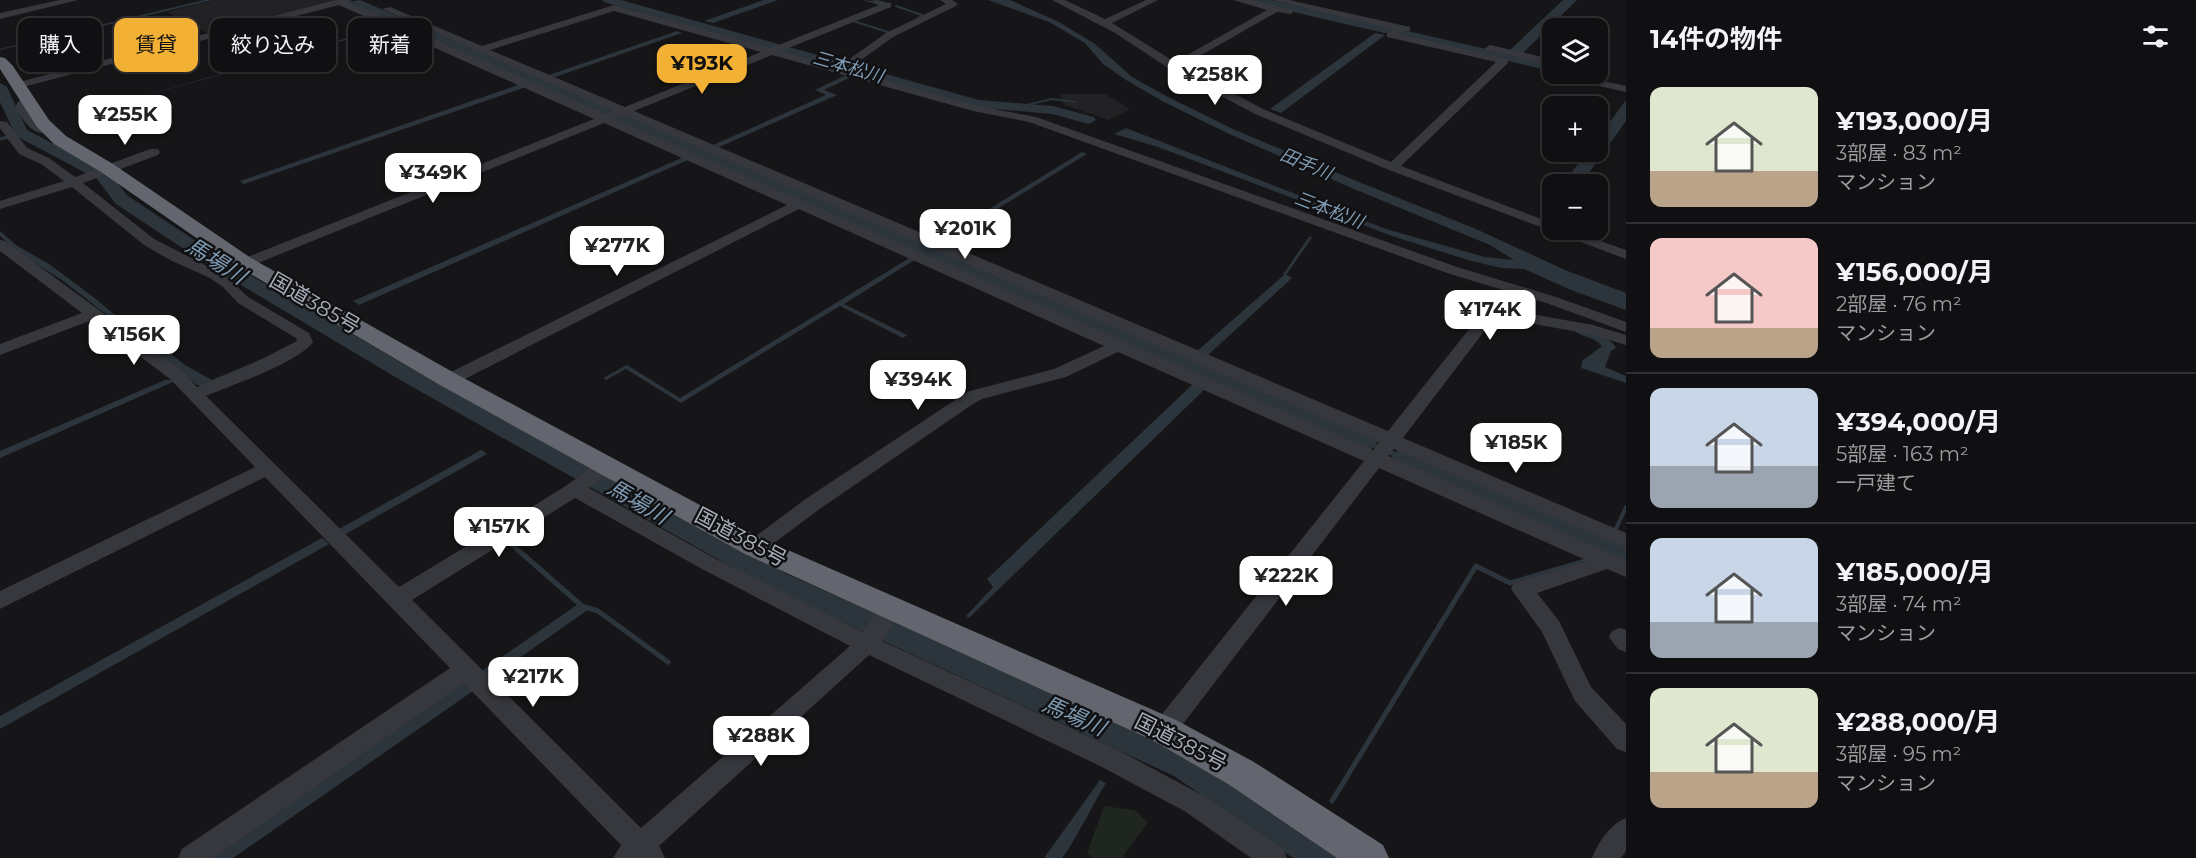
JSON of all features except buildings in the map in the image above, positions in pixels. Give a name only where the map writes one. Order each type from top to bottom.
[{"type":"highway","name":"国道385号","points":[[0,62],[31,108],[60,140],[228,269],[449,380],[605,468],[755,547],[889,613],[1164,730],[1241,773],[1371,858]]},
{"type":"street","points":[[0,16],[73,0]]},
{"type":"street","points":[[868,0],[888,5],[891,12]]},
{"type":"street","points":[[845,73],[860,65],[855,60],[865,50],[953,4],[945,0]]},
{"type":"street","points":[[1057,0],[1105,23],[1174,68],[1271,117],[1542,224]]},
{"type":"street","points":[[1105,23],[1153,0]]},
{"type":"street","points":[[1238,0],[1276,4],[1395,31],[1542,60]]},
{"type":"street","points":[[920,21],[891,12],[787,45],[614,115],[228,269],[177,258],[149,242],[45,161],[23,151],[1,129],[31,108],[343,1],[614,115],[1384,450],[1626,569]]},
{"type":"street","points":[[376,4],[482,50],[799,204],[1119,345],[1384,450],[1626,542]]},
{"type":"street","points":[[1174,68],[1276,4]]},
{"type":"street","points":[[482,50],[614,8],[977,110],[1032,119],[1452,270],[1554,301],[1626,327]]},
{"type":"street","points":[[1395,31],[1542,70]]},
{"type":"street","points":[[1393,167],[1504,61]]},
{"type":"street","points":[[1608,74],[1626,78]]},
{"type":"street","points":[[1603,84],[1626,89]]},
{"type":"street","points":[[0,205],[74,182],[154,152]]},
{"type":"street","points":[[449,380],[799,204]]},
{"type":"street","points":[[1585,240],[1626,255]]},
{"type":"street","points":[[0,244],[176,375],[398,598],[639,854],[868,643],[889,613]]},
{"type":"street","points":[[195,394],[258,368],[300,347],[305,342],[303,336],[243,300],[228,284],[228,269]]},
{"type":"street","points":[[1164,730],[1491,312],[1593,330],[1626,340]]},
{"type":"street","points":[[0,350],[93,314]]},
{"type":"street","points":[[755,547],[814,503],[976,395],[1060,374],[1119,345]]},
{"type":"street","points":[[0,601],[268,468]]},
{"type":"street","points":[[398,598],[577,488],[605,468]]},
{"type":"street","points":[[577,488],[690,554],[868,643],[1111,759],[1195,804],[1274,858]]},
{"type":"street","points":[[1604,559],[1598,566],[1522,589],[1551,627],[1583,694],[1626,741]]},
{"type":"street","points":[[191,858],[466,669]]},
{"type":"street","points":[[1605,858],[1626,831]]},
{"type":"shaded area","points":[[215,0],[342,0],[272,18],[210,18],[209,34],[198,28],[198,18],[178,18],[167,12]]},
{"type":"shaded area","points":[[1060,94],[1105,94],[1130,109],[1109,120],[1064,105]]},
{"type":"shaded area","points":[[1104,806],[1134,810],[1148,822],[1123,856],[1125,858],[1093,858],[1087,853]]},
{"type":"water","points":[[204,0],[213,0],[136,18],[129,18]]},
{"type":"water","points":[[360,0],[402,18],[384,18],[348,2]]},
{"type":"water","points":[[764,0],[778,0],[713,23],[704,21]]},
{"type":"water","name":"田手川","points":[[988,0],[1010,0],[1059,22],[1095,44],[1132,77],[1233,129],[1476,229],[1565,270],[1626,293],[1626,310],[1571,290],[1524,269],[1501,268],[1468,260],[1392,236],[1158,147],[1114,134],[1126,128],[1386,229],[1485,257],[1514,260],[1490,245],[1354,189],[1227,133],[1162,101],[1103,64],[1085,43],[1049,22]]},
{"type":"water","points":[[1242,0],[1271,0],[1542,62],[1542,69],[1398,36],[1397,33],[1384,33]]},
{"type":"water","points":[[1563,0],[1577,0],[1559,18],[1544,18]]},
{"type":"water","points":[[1542,20],[1542,34],[1522,54],[1509,51]]},
{"type":"water","points":[[432,31],[1379,439],[1376,444],[1396,452],[1400,447],[1626,545],[1626,566],[1389,461],[1392,456],[1373,447],[1369,452],[432,39]]},
{"type":"water","points":[[677,31],[682,33],[555,77],[549,75]]},
{"type":"water","points":[[1375,33],[1385,35],[1281,113],[1270,109]]},
{"type":"water","points":[[227,72],[230,72],[72,116]]},
{"type":"water","points":[[844,76],[851,77],[824,90],[837,95],[719,147],[713,145],[826,95],[815,90]]},
{"type":"water","points":[[521,84],[526,87],[244,184],[240,181]]},
{"type":"water","points":[[1626,100],[1626,121],[1608,146],[1608,124]]},
{"type":"water","points":[[1082,152],[1087,154],[942,243],[937,241]]},
{"type":"water","points":[[684,157],[690,159],[359,305],[353,301]]},
{"type":"water","points":[[1580,162],[1597,162],[1588,174],[1570,174]]},
{"type":"water","points":[[0,231],[16,245],[49,264],[120,319],[153,340],[185,365],[212,380],[293,346],[203,386],[197,385],[62,280],[19,253],[0,236]]},
{"type":"water","points":[[911,257],[916,259],[844,304],[907,335],[903,338],[840,306],[681,403],[626,369],[606,380],[603,378],[627,365],[680,398]]},
{"type":"water","points":[[1285,274],[1292,278],[1207,356],[1196,352]]},
{"type":"water","points":[[1573,330],[1597,334],[1612,343],[1616,348],[1611,351],[1605,367],[1626,376],[1626,383],[1581,368],[1582,361],[1602,346],[1595,340]]},
{"type":"water","points":[[165,380],[173,380],[173,382],[0,458],[0,451]]},
{"type":"water","points":[[1193,384],[1205,389],[969,618],[966,616],[993,587],[987,579]]},
{"type":"water","points":[[481,450],[487,454],[344,535],[339,529]]},
{"type":"water","points":[[322,538],[329,544],[0,729],[0,716]]},
{"type":"water","points":[[581,602],[589,609],[491,678],[483,675],[483,670]]},
{"type":"water","points":[[463,681],[473,691],[233,858],[207,858]]},
{"type":"water","points":[[1100,780],[1106,783],[1062,858],[1044,858]]},
{"type":"waterway","name":"三本松川","points":[[608,0],[978,104],[1053,110],[1089,120]]},
{"type":"waterway","points":[[874,0],[885,3]]},
{"type":"waterway","points":[[896,6],[922,15],[918,18]]},
{"type":"waterway","points":[[853,21],[891,33]]},
{"type":"waterway","name":"三本松川","points":[[690,27],[699,26]]},
{"type":"waterway","name":"三本松川","points":[[854,74],[860,71]]},
{"type":"waterway","name":"馬場川","points":[[0,87],[21,133],[103,176],[122,200],[220,265],[409,376],[778,581],[1185,766],[1321,858]]},
{"type":"waterway","points":[[1014,108],[1052,99],[1076,102]]},
{"type":"waterway","points":[[0,139],[8,137],[9,139]]},
{"type":"waterway","points":[[1285,274],[1310,238]]},
{"type":"waterway","points":[[1615,531],[1626,507]]},
{"type":"waterway","points":[[506,540],[520,552]]},
{"type":"waterway","points":[[518,550],[582,606],[598,611],[668,662]]},
{"type":"waterway","points":[[1332,801],[1476,566],[1510,583],[1589,560]]}]
